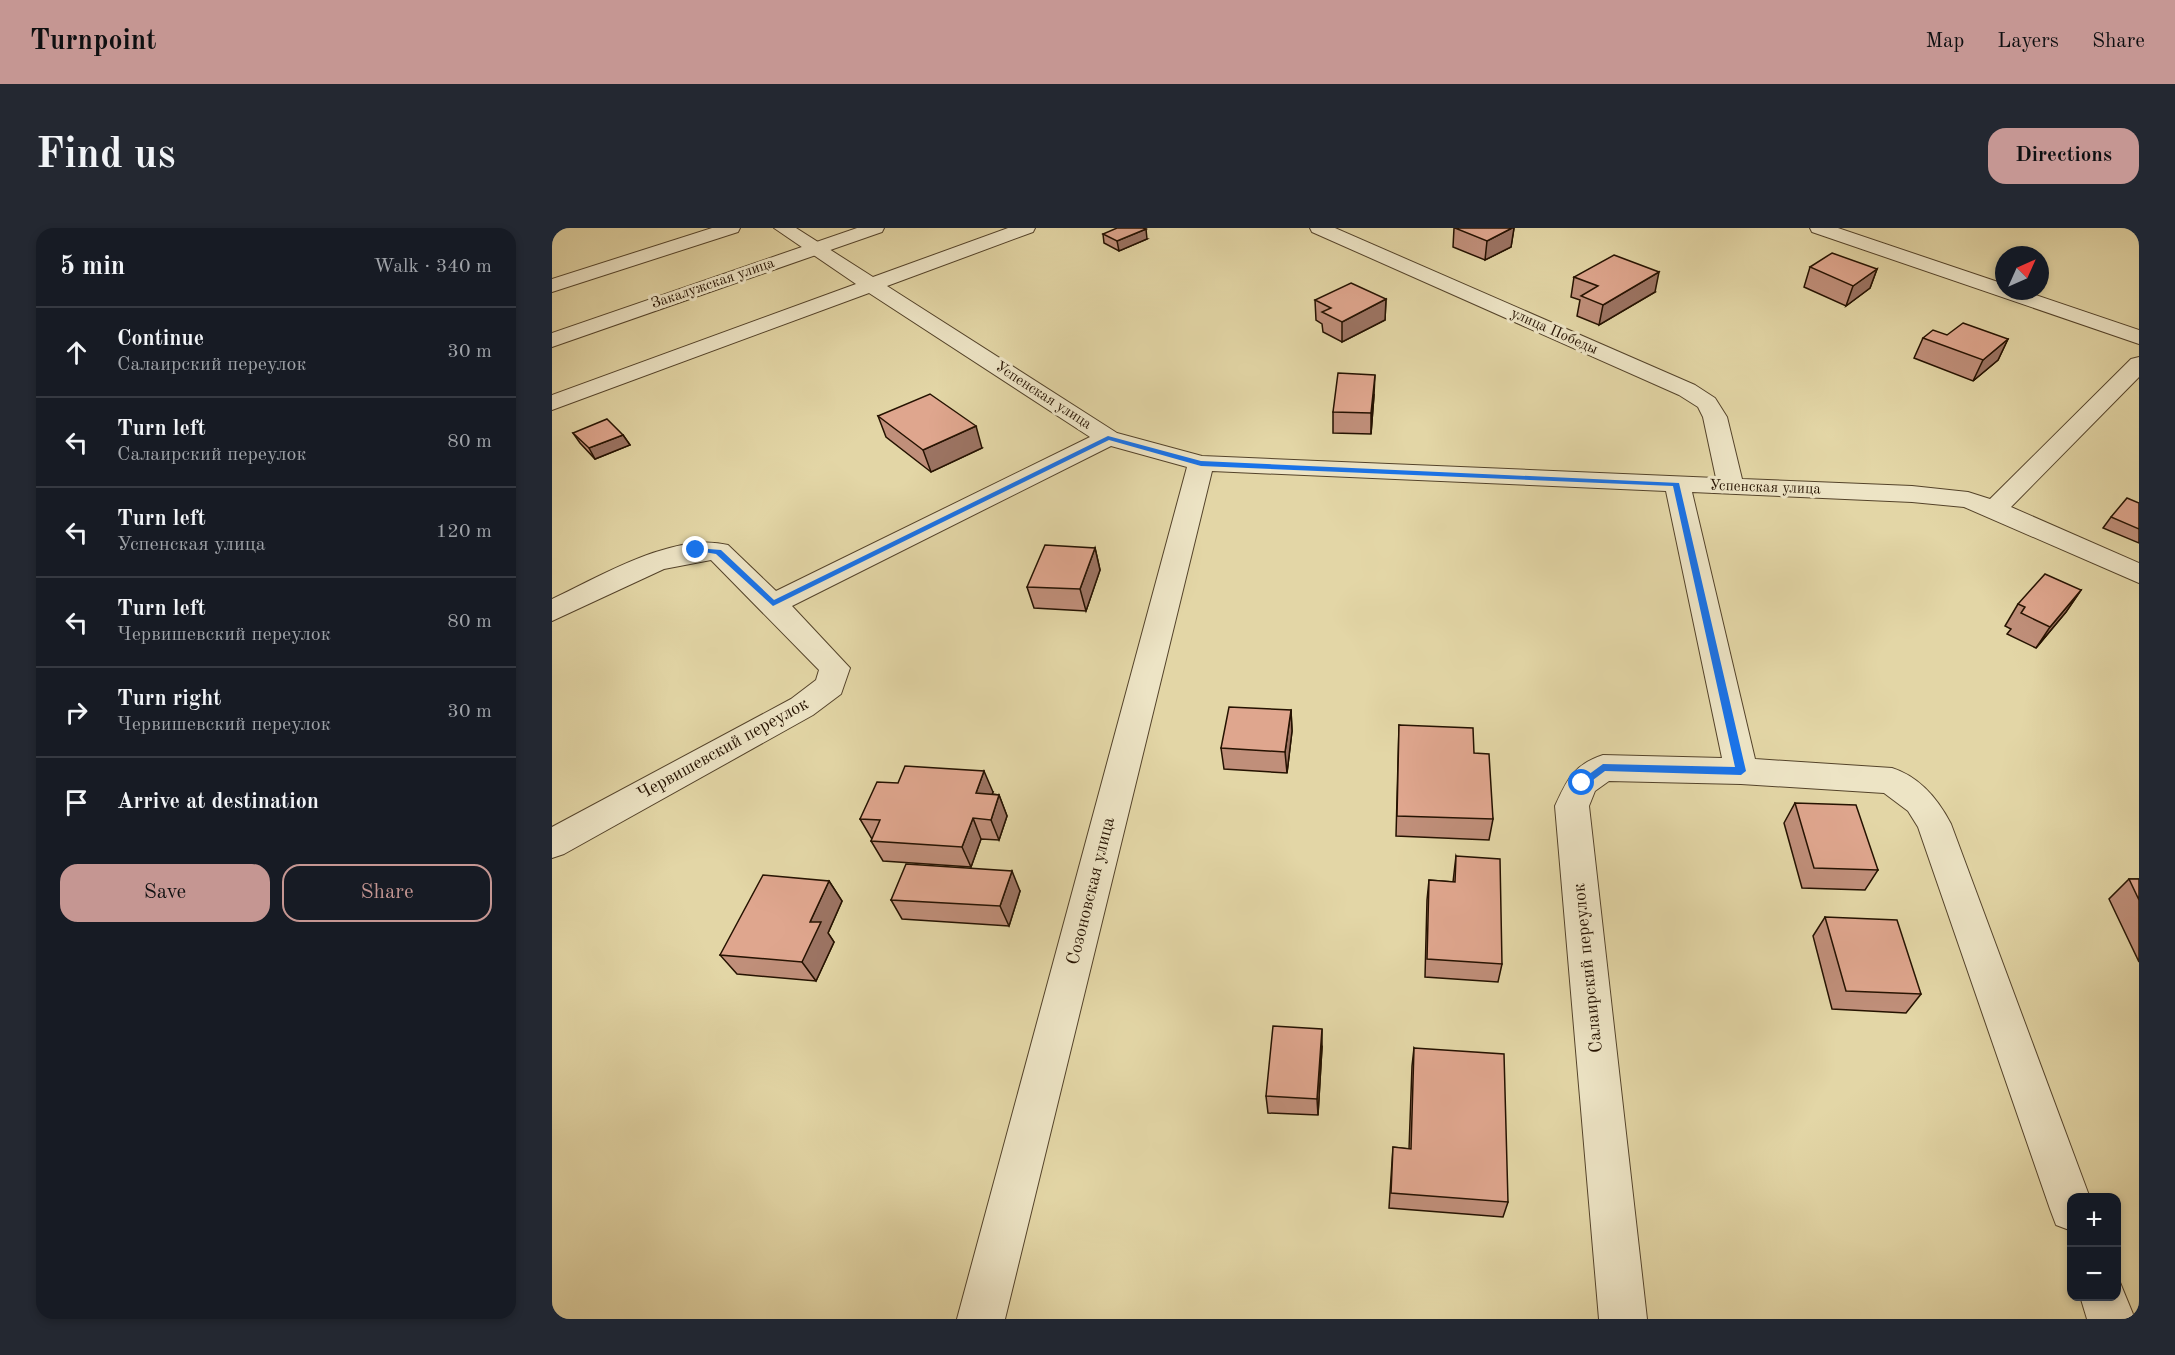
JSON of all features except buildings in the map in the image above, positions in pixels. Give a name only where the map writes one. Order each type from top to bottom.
[{"type":"street","points":[[552,286],[731,228]]},
{"type":"street","name":"Успенская улица","points":[[783,228],[1108,438],[1201,463],[1940,496],[1968,500],[1994,509]]},
{"type":"street","name":"Закалужская улица","points":[[552,340],[875,228]]},
{"type":"street","points":[[552,403],[1026,228]]},
{"type":"street","name":"улица Победы","points":[[1319,228],[1687,390],[1707,403],[1715,417],[1731,487]]},
{"type":"street","points":[[1819,228],[2139,337]]},
{"type":"street","points":[[2139,364],[1994,509],[2139,574]]},
{"type":"street","points":[[773,604],[1108,438]]},
{"type":"street","name":"Созоновская улица","points":[[981,1319],[1201,463]]},
{"type":"street","points":[[1677,484],[1741,771]]},
{"type":"street","name":"Червишевский переулок","points":[[552,610],[669,557],[696,550],[718,551],[835,668],[830,686],[802,707],[552,844]]},
{"type":"street","name":"Салаирский переулок","points":[[1623,1319],[1572,806],[1582,783],[1603,768],[1741,771],[1892,781],[1920,802],[1934,824],[2067,1195]]},
{"type":"street","points":[[2105,1301],[2111,1319]]},
{"type":"route","points":[[696,550],[718,551],[773,604],[1108,438],[1201,463],[1677,484],[1741,771],[1603,768],[1582,783]]}]
